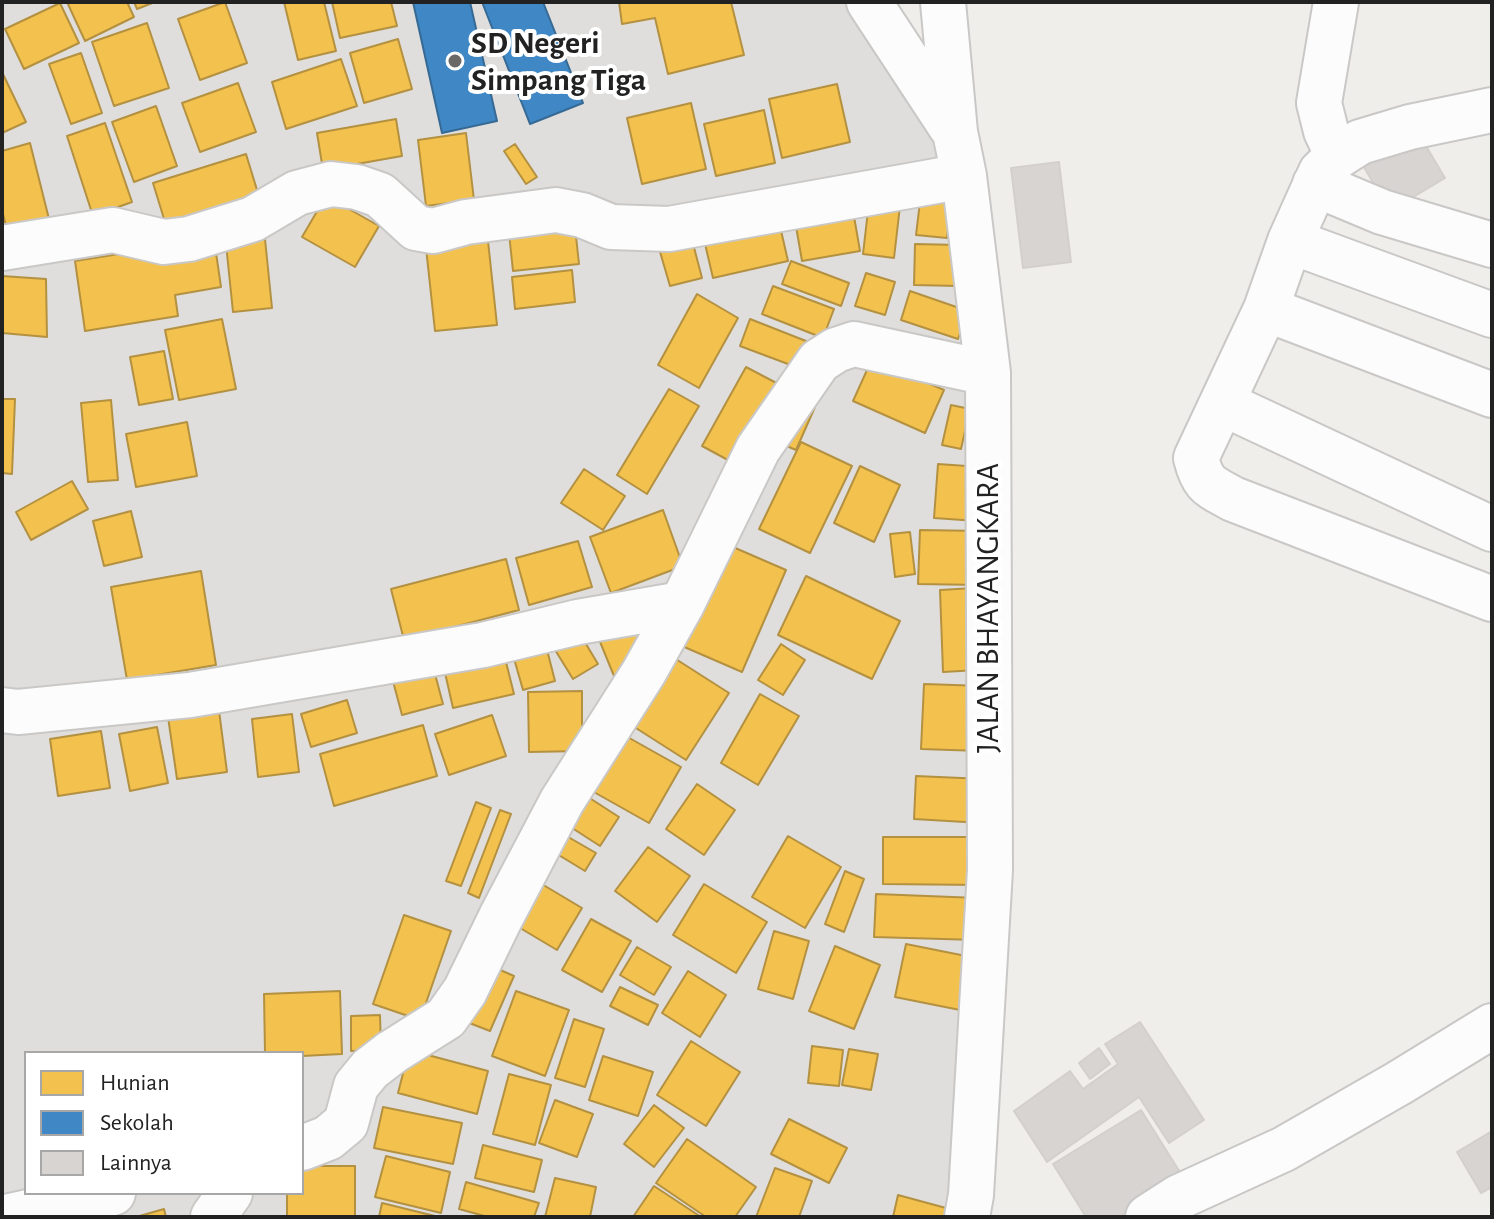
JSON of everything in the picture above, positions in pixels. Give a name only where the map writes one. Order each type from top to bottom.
[{"type":"street","points":[[869,2],[955,132]]},
{"type":"street","name":"JALAN BHAYANGKARA","points":[[943,2],[955,132],[964,176],[988,373],[990,870],[971,1195],[967,1217]]},
{"type":"street","points":[[1326,170],[1326,131],[1319,103],[1336,2]]},
{"type":"street","points":[[1492,110],[1410,127],[1360,142],[1326,170],[1290,241],[1266,309],[1196,458],[1207,484],[1233,499],[1492,599]]},
{"type":"street","points":[[1326,170],[1382,212],[1492,245]]},
{"type":"street","points":[[2,248],[113,230],[164,242],[189,239],[253,219],[297,193],[331,184],[357,187],[380,195],[416,228],[433,231],[466,222],[556,210],[582,215],[611,227],[669,229],[964,176]]},
{"type":"street","points":[[1290,241],[1492,315]]},
{"type":"street","points":[[1266,309],[1492,395]]},
{"type":"street","points":[[304,1147],[328,1138],[346,1123],[356,1086],[370,1069],[446,1018],[465,991],[562,801],[644,672],[682,604],[758,449],[819,361],[836,350],[854,344],[988,373]]},
{"type":"street","points":[[1222,403],[1492,529]]},
{"type":"street","points":[[2,710],[18,712],[190,695],[483,645],[578,622],[682,604]]},
{"type":"street","points":[[1148,1217],[1179,1197],[1284,1149],[1492,1026]]},
{"type":"street","points":[[6,1217],[104,1195]]},
{"type":"street","points":[[213,1217],[229,1195]]},
{"type":"shaded area","points":[[2,2],[869,2],[955,132],[988,372],[967,1217],[2,1217]]},
{"type":"building: Hunian","points":[[67,2],[127,2],[134,17],[85,41]]},
{"type":"building: Hunian","points":[[134,2],[155,2],[137,9]]},
{"type":"building: Hunian","points":[[225,2],[247,63],[200,80],[178,19]]},
{"type":"building: Hunian","points":[[284,2],[324,2],[336,51],[298,60]]},
{"type":"building: Hunian","points":[[332,2],[391,2],[397,26],[340,38]]},
{"type":"building: Hunian","points":[[619,2],[731,2],[744,55],[668,74],[655,18],[622,24]]},
{"type":"building: Hunian","points":[[60,3],[79,43],[24,69],[5,29]]},
{"type":"building: Hunian","points":[[147,23],[169,88],[114,106],[92,42]]},
{"type":"building: Hunian","points":[[398,39],[412,89],[364,103],[350,53]]},
{"type":"building: Hunian","points":[[81,53],[102,113],[71,124],[49,64]]},
{"type":"building: Hunian","points":[[341,59],[357,106],[286,129],[272,82]]},
{"type":"building: Hunian","points":[[2,72],[26,122],[2,133]]},
{"type":"building: Hunian","points":[[238,83],[256,132],[200,152],[182,103]]},
{"type":"building: Hunian","points":[[837,84],[850,142],[782,158],[769,99]]},
{"type":"building: Hunian","points":[[691,103],[706,169],[642,184],[627,118]]},
{"type":"building: Hunian","points":[[156,106],[177,166],[134,182],[112,122]]},
{"type":"building: Hunian","points":[[764,110],[775,163],[716,176],[704,124]]},
{"type":"building: Hunian","points":[[396,119],[402,156],[323,170],[317,133]]},
{"type":"building: Hunian","points":[[105,123],[132,202],[93,216],[67,136]]},
{"type":"building: Hunian","points":[[466,133],[474,200],[426,206],[418,140]]},
{"type":"building: Hunian","points":[[30,143],[50,223],[8,234],[2,210],[2,151]]},
{"type":"building: Hunian","points":[[515,144],[537,177],[526,184],[504,151]]},
{"type":"building: Hunian","points":[[246,154],[261,203],[168,232],[153,183]]},
{"type":"building: Hunian","points":[[922,185],[953,189],[947,238],[916,235]]},
{"type":"building: Hunian","points":[[326,196],[379,226],[355,267],[302,237]]},
{"type":"building: Hunian","points":[[851,199],[860,251],[802,261],[793,209]]},
{"type":"building: Hunian","points":[[869,202],[900,206],[894,258],[863,254]]},
{"type":"building: Hunian","points":[[777,213],[788,261],[713,278],[702,231]]},
{"type":"building: Hunian","points":[[574,218],[579,264],[513,271],[508,224]]},
{"type":"building: Hunian","points":[[691,236],[702,278],[670,286],[658,245]]},
{"type":"building: Hunian","points":[[214,239],[221,287],[175,295],[178,316],[85,331],[75,261]]},
{"type":"building: Hunian","points":[[265,239],[272,308],[233,312],[226,244]]},
{"type":"building: Hunian","points":[[488,241],[497,325],[435,331],[426,248]]},
{"type":"building: Hunian","points":[[915,244],[959,245],[958,286],[914,285]]},
{"type":"building: Hunian","points":[[791,261],[849,283],[841,306],[782,284]]},
{"type":"building: Hunian","points":[[572,270],[575,302],[515,309],[512,277]]},
{"type":"building: Hunian","points":[[866,273],[895,282],[885,315],[855,306]]},
{"type":"building: Hunian","points":[[2,276],[46,279],[47,337],[2,333]]},
{"type":"building: Hunian","points":[[773,286],[834,309],[823,338],[762,314]]},
{"type":"building: Hunian","points":[[910,291],[968,311],[958,339],[901,320]]},
{"type":"building: Hunian","points":[[697,294],[738,318],[699,388],[658,365]]},
{"type":"building: Hunian","points":[[222,319],[236,389],[179,400],[165,330]]},
{"type":"building: Hunian","points":[[750,319],[806,341],[796,367],[740,346]]},
{"type":"building: Hunian","points":[[164,351],[173,399],[139,405],[130,357]]},
{"type":"building: Hunian","points":[[872,359],[944,390],[925,433],[853,401]]},
{"type":"building: Hunian","points":[[746,367],[784,387],[739,466],[702,446]]},
{"type":"building: Hunian","points":[[669,389],[699,406],[647,494],[617,475]]},
{"type":"building: Hunian","points":[[795,398],[815,407],[796,450],[775,441]]},
{"type":"building: Hunian","points":[[2,399],[15,399],[12,474],[2,473]]},
{"type":"building: Hunian","points":[[111,400],[118,480],[88,482],[81,403]]},
{"type":"building: Hunian","points":[[951,405],[970,409],[961,449],[942,445]]},
{"type":"building: Hunian","points":[[187,422],[197,476],[136,487],[126,434]]},
{"type":"building: Hunian","points":[[801,442],[852,466],[810,553],[759,529]]},
{"type":"building: Hunian","points":[[938,464],[981,467],[977,521],[934,518]]},
{"type":"building: Hunian","points":[[860,466],[900,485],[874,542],[834,523]]},
{"type":"building: Hunian","points":[[584,469],[625,496],[603,530],[561,503]]},
{"type":"building: Hunian","points":[[72,481],[88,509],[31,540],[16,512]]},
{"type":"building: Hunian","points":[[663,510],[683,566],[611,593],[590,537]]},
{"type":"building: Hunian","points":[[131,511],[142,557],[104,566],[93,521]]},
{"type":"building: Hunian","points":[[920,530],[982,531],[980,585],[918,584]]},
{"type":"building: Hunian","points":[[910,532],[915,574],[895,577],[890,534]]},
{"type":"building: Hunian","points":[[578,541],[592,587],[529,605],[516,558]]},
{"type":"building: Hunian","points":[[726,544],[786,570],[742,672],[682,646]]},
{"type":"building: Hunian","points":[[506,559],[519,610],[404,640],[391,589]]},
{"type":"building: Hunian","points":[[201,571],[216,665],[127,680],[111,587]]},
{"type":"building: Hunian","points":[[806,576],[900,621],[872,679],[778,635]]},
{"type":"building: Hunian","points":[[974,588],[978,670],[943,672],[940,590]]},
{"type":"building: Hunian","points":[[647,614],[657,645],[639,665],[614,676],[596,632]]},
{"type":"building: Hunian","points":[[577,629],[598,664],[573,679],[552,645]]},
{"type":"building: Hunian","points":[[544,638],[555,681],[523,690],[511,648]]},
{"type":"building: Hunian","points":[[781,644],[805,660],[783,695],[758,680]]},
{"type":"building: Hunian","points":[[503,650],[514,694],[453,708],[443,664]]},
{"type":"building: Hunian","points":[[671,656],[729,693],[686,760],[628,723]]},
{"type":"building: Hunian","points":[[431,659],[443,704],[402,715],[390,670]]},
{"type":"building: Hunian","points":[[924,684],[984,686],[981,751],[921,749]]},
{"type":"building: Hunian","points":[[582,691],[582,751],[529,752],[528,692]]},
{"type":"building: Hunian","points":[[760,694],[799,716],[758,785],[721,763]]},
{"type":"building: Hunian","points":[[347,700],[357,733],[311,747],[301,714]]},
{"type":"building: Hunian","points":[[218,703],[227,772],[177,779],[167,710]]},
{"type":"building: Hunian","points":[[292,714],[299,772],[258,777],[252,719]]},
{"type":"building: Hunian","points":[[492,715],[506,756],[449,775],[435,734]]},
{"type":"building: Hunian","points":[[423,725],[437,776],[334,806],[320,754]]},
{"type":"building: Hunian","points":[[157,727],[168,783],[130,791],[119,734]]},
{"type":"building: Hunian","points":[[101,731],[110,788],[58,796],[50,739]]},
{"type":"building: Hunian","points":[[624,735],[681,767],[649,823],[592,791]]},
{"type":"building: Hunian","points":[[916,776],[984,779],[982,823],[914,819]]},
{"type":"building: Hunian","points":[[697,784],[735,810],[704,855],[666,829]]},
{"type":"building: Hunian","points":[[588,797],[619,817],[600,846],[569,826]]},
{"type":"building: Hunian","points":[[476,802],[491,808],[461,886],[446,881]]},
{"type":"building: Hunian","points":[[500,810],[511,814],[479,898],[468,893]]},
{"type":"building: Hunian","points":[[563,834],[596,853],[585,871],[552,851]]},
{"type":"building: Hunian","points":[[788,836],[841,867],[805,928],[752,897]]},
{"type":"building: Hunian","points":[[883,837],[981,837],[980,885],[883,884]]},
{"type":"building: Hunian","points":[[648,847],[690,876],[657,922],[615,891]]},
{"type":"building: Hunian","points":[[845,871],[864,879],[844,932],[825,924]]},
{"type":"building: Hunian","points":[[540,883],[582,908],[557,950],[515,925]]},
{"type":"building: Hunian","points":[[704,884],[767,922],[736,973],[673,935]]},
{"type":"building: Hunian","points":[[876,894],[978,898],[977,940],[874,937]]},
{"type":"building: Hunian","points":[[404,915],[451,931],[420,1020],[373,1004]]},
{"type":"building: Hunian","points":[[591,919],[631,941],[602,992],[562,970]]},
{"type":"building: Hunian","points":[[774,931],[809,941],[793,999],[758,989]]},
{"type":"building: Hunian","points":[[906,944],[981,959],[970,1012],[895,997]]},
{"type":"building: Hunian","points":[[835,946],[880,965],[854,1029],[809,1011]]},
{"type":"building: Hunian","points":[[637,947],[671,967],[654,995],[620,975]]},
{"type":"building: Hunian","points":[[482,962],[514,976],[490,1031],[459,1019]]},
{"type":"building: Hunian","points":[[688,971],[726,995],[700,1037],[662,1013]]},
{"type":"building: Hunian","points":[[620,987],[658,1005],[648,1025],[610,1006]]},
{"type":"building: Hunian","points":[[340,991],[342,1054],[304,1056],[304,1051],[265,1051],[264,994]]},
{"type":"building: Hunian","points":[[516,991],[569,1010],[545,1076],[492,1056]]},
{"type":"building: Hunian","points":[[380,1015],[381,1050],[351,1051],[351,1016]]},
{"type":"building: Hunian","points":[[574,1019],[604,1029],[585,1087],[555,1078]]},
{"type":"building: Hunian","points":[[691,1041],[740,1072],[706,1126],[657,1095]]},
{"type":"building: Hunian","points":[[812,1046],[843,1050],[839,1086],[808,1083]]},
{"type":"building: Hunian","points":[[849,1049],[878,1054],[871,1090],[842,1085]]},
{"type":"building: Hunian","points":[[409,1050],[488,1071],[477,1114],[398,1093]]},
{"type":"building: Hunian","points":[[603,1056],[653,1072],[638,1116],[589,1100]]},
{"type":"building: Hunian","points":[[509,1074],[551,1085],[535,1145],[493,1134]]},
{"type":"building: Hunian","points":[[555,1100],[593,1114],[577,1157],[539,1143]]},
{"type":"building: Hunian","points":[[654,1105],[684,1128],[654,1167],[624,1144]]},
{"type":"building: Hunian","points":[[383,1107],[462,1123],[453,1164],[374,1148]]},
{"type":"building: Hunian","points":[[789,1119],[847,1148],[829,1183],[771,1154]]},
{"type":"building: Hunian","points":[[687,1139],[756,1187],[735,1217],[706,1217],[656,1183]]},
{"type":"building: Hunian","points":[[483,1145],[542,1160],[534,1192],[475,1178]]},
{"type":"building: Hunian","points":[[386,1156],[450,1172],[441,1213],[375,1197]]},
{"type":"building: Hunian","points":[[304,1166],[355,1166],[355,1217],[287,1217],[287,1195],[304,1195]]},
{"type":"building: Hunian","points":[[775,1168],[812,1181],[799,1217],[756,1217]]},
{"type":"building: Hunian","points":[[555,1178],[596,1187],[590,1217],[545,1217]]},
{"type":"building: Hunian","points":[[466,1182],[539,1203],[534,1217],[488,1217],[459,1209]]},
{"type":"building: Hunian","points":[[654,1186],[701,1217],[633,1217]]},
{"type":"building: Hunian","points":[[898,1195],[957,1211],[955,1217],[893,1217]]},
{"type":"building: Hunian","points":[[382,1203],[435,1216],[435,1217],[379,1217]]},
{"type":"building: Hunian","points":[[164,1209],[166,1217],[136,1217]]},
{"type":"building: Sekolah","name":"SD Negeri Simpang Tiga","points":[[413,2],[470,2],[497,121],[442,133]]},
{"type":"building: Sekolah","name":"SD Negeri Simpang Tiga","points":[[482,2],[543,2],[583,103],[530,124]]},
{"type":"building: Lainnya","points":[[1417,131],[1445,178],[1390,211],[1362,164]]},
{"type":"building: Lainnya","points":[[1059,162],[1071,262],[1023,268],[1011,168]]},
{"type":"building: Lainnya","points":[[1140,1022],[1204,1120],[1169,1143],[1139,1097],[1047,1162],[1014,1111],[1070,1071],[1083,1089],[1118,1064],[1105,1044]]},
{"type":"building: Lainnya","points":[[1099,1048],[1110,1064],[1090,1079],[1079,1063]]},
{"type":"building: Lainnya","points":[[1141,1110],[1183,1177],[1119,1217],[1086,1217],[1053,1164]]},
{"type":"building: Lainnya","points":[[1492,1131],[1492,1187],[1481,1193],[1457,1152]]},
{"type":"place","name":"SD Negeri Simpang Tiga","points":[[455,61]]}]
